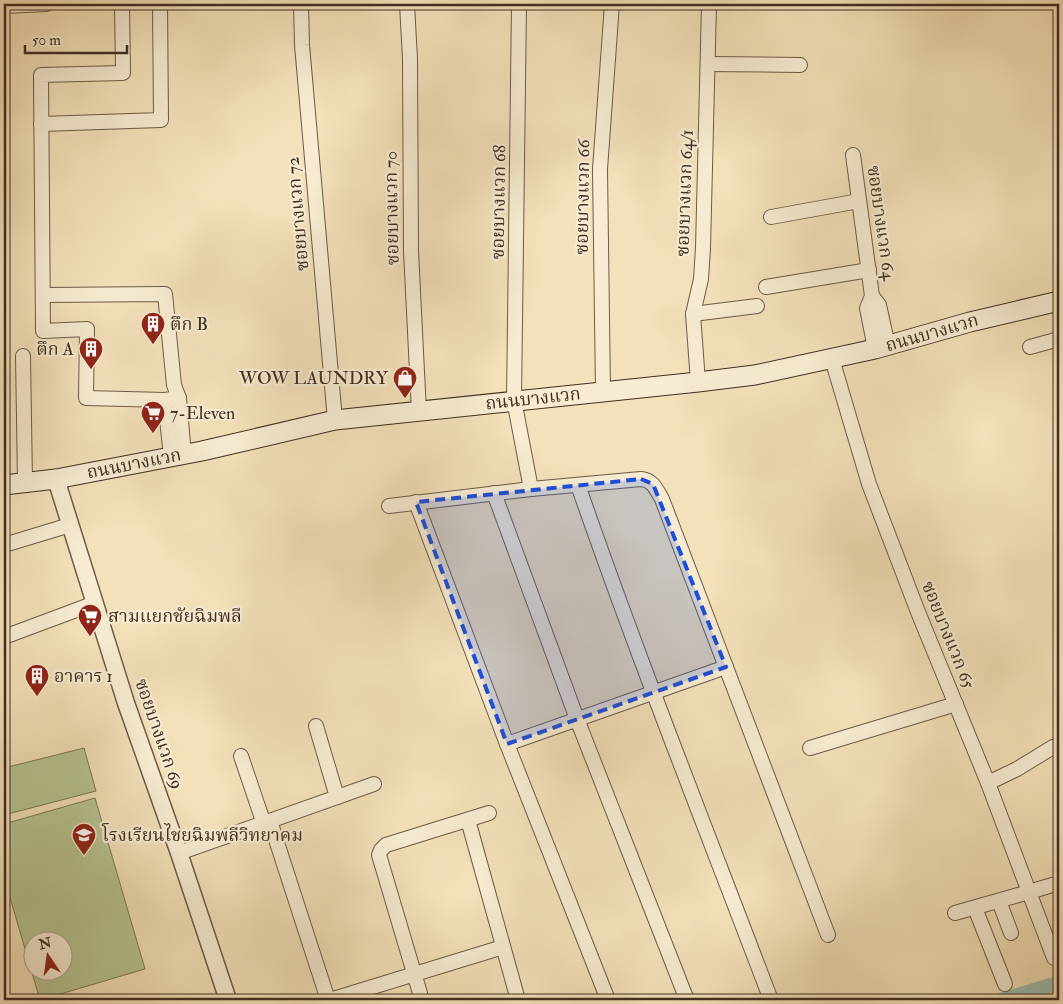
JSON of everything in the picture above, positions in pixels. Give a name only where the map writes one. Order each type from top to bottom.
[{"type":"main road","name":"ถนนบางแวก","points":[[4,485],[56,479],[177,456],[335,420],[755,375],[881,348],[970,322],[1059,301]]},
{"type":"street","points":[[4,6],[46,4]]},
{"type":"street","points":[[122,4],[123,74],[42,74],[43,331],[87,330],[86,398],[172,399]]},
{"type":"street","points":[[41,124],[161,120],[160,4]]},
{"type":"street","name":"ซอยบางแวก 72","points":[[302,4],[302,45],[335,420]]},
{"type":"street","name":"ซอยบางแวก 70","points":[[407,4],[410,59],[411,251],[419,412]]},
{"type":"street","name":"ซอยบางแวก 68","points":[[519,4],[514,400],[531,489]]},
{"type":"street","name":"ซอยบางแวก 66","points":[[602,391],[600,169],[612,4]]},
{"type":"street","name":"ซอยบางแวก 64/1","points":[[698,382],[693,314],[701,279],[703,248],[709,4]]},
{"type":"street","points":[[708,64],[800,65]]},
{"type":"street","name":"ซอยบางแวก 64","points":[[853,155],[872,296],[867,308],[881,348]]},
{"type":"street","points":[[771,217],[859,201]]},
{"type":"street","points":[[766,287],[868,270]]},
{"type":"street","points":[[44,295],[165,294],[174,385],[172,399],[177,456]]},
{"type":"street","points":[[693,314],[757,306]]},
{"type":"street","points":[[1030,347],[1059,339]]},
{"type":"street","points":[[23,356],[25,482]]},
{"type":"street","name":"ซอยบางแวก 65","points":[[832,359],[869,484],[918,612],[988,783],[1054,958]]},
{"type":"street","name":"ซอยบางแวก 69","points":[[56,479],[126,703],[228,1000]]},
{"type":"street","points":[[389,506],[531,489],[641,479],[653,484],[662,499],[828,935]]},
{"type":"street","points":[[578,485],[611,582],[652,692],[771,1000]]},
{"type":"street","points":[[494,493],[577,719],[687,1000]]},
{"type":"street","points":[[416,502],[507,744],[608,1000]]},
{"type":"street","points":[[4,545],[70,525]]},
{"type":"street","points":[[4,637],[95,603]]},
{"type":"street","points":[[507,744],[726,667]]},
{"type":"street","points":[[810,748],[956,704]]},
{"type":"street","points":[[316,726],[337,797]]},
{"type":"street","points":[[988,783],[1011,772],[1053,747]]},
{"type":"street","points":[[241,756],[267,822],[329,1000],[504,947]]},
{"type":"street","points":[[179,853],[374,784]]},
{"type":"street","points":[[422,1000],[379,855],[386,845],[489,813]]},
{"type":"street","points":[[468,820],[518,1000]]},
{"type":"street","points":[[955,913],[1059,883]]},
{"type":"street","points":[[999,901],[1011,933]]},
{"type":"street","points":[[975,908],[1005,984]]},
{"type":"highlighted area","points":[[641,479],[653,484],[726,667],[507,744],[416,502]]},
{"type":"green space","points":[[84,748],[96,791],[4,815],[4,768]]},
{"type":"green space","points":[[95,798],[145,969],[40,1000],[35,982],[72,982],[72,932],[22,932],[22,938],[4,877],[4,824]]},
{"type":"waterway","points":[[1002,1000],[1059,983]]},
{"type":"place","name":"ตึก B","points":[[153,345]]},
{"type":"place","name":"ตึก A","points":[[91,370]]},
{"type":"place","name":"WOW LAUNDRY","points":[[405,399]]},
{"type":"place","name":"7-Eleven","points":[[153,434]]},
{"type":"place","name":"สามแยกชัยฉิมพลี","points":[[90,637]]},
{"type":"place","name":"อาคาร 1","points":[[37,697]]},
{"type":"place","name":"โรงเรียนไชยฉิมพลีวิทยาคม","points":[[84,856]]}]
